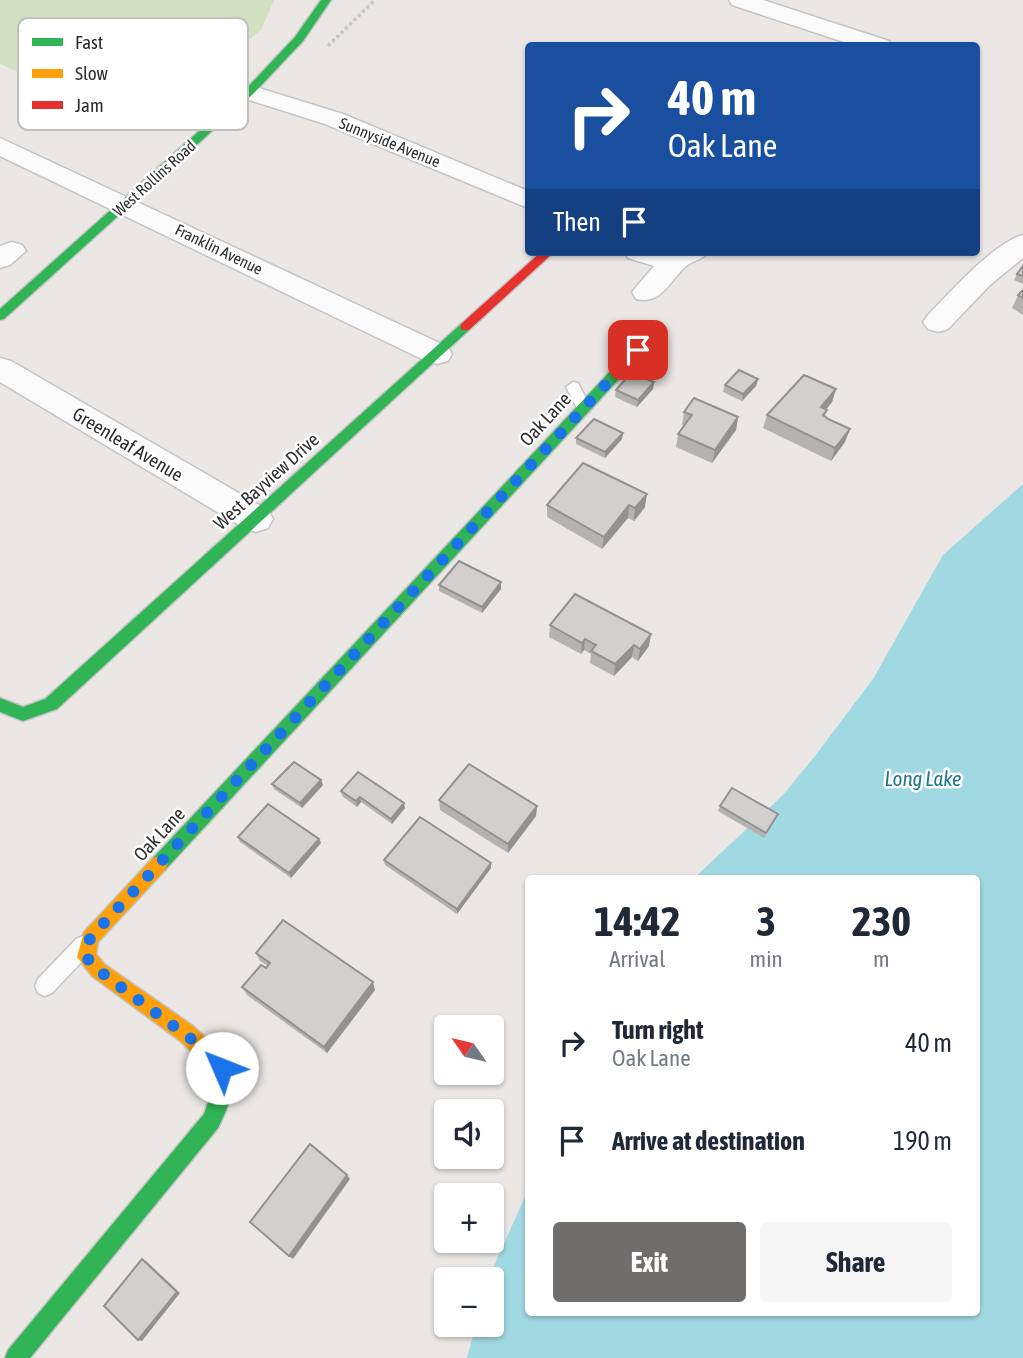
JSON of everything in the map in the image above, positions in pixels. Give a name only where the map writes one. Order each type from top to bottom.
[{"type":"street","points":[[291,49],[313,0]]},
{"type":"street","name":"West Rollins Road","points":[[249,92],[303,35],[326,0]]},
{"type":"street","points":[[303,35],[340,0]]},
{"type":"street","points":[[740,0],[869,42]]},
{"type":"street","name":"Sunnyside Avenue","points":[[249,92],[334,119],[525,199]]},
{"type":"street","name":"West Rollins Road","points":[[0,316],[207,130]]},
{"type":"street","name":"Franklin Avenue","points":[[0,146],[437,354]]},
{"type":"street","points":[[938,322],[980,279],[1023,244]]},
{"type":"street","name":"West Bayview Drive","points":[[0,705],[23,714],[51,704],[544,256]]},
{"type":"street","points":[[648,256],[668,256]]},
{"type":"street","points":[[646,292],[684,256]]},
{"type":"street","name":"Oak Lane","points":[[90,938],[638,350]]},
{"type":"street","name":"Greenleaf Avenue","points":[[0,368],[256,519]]},
{"type":"street","points":[[16,1358],[211,1121],[225,1092],[222,1068],[206,1050],[86,957],[90,938]]},
{"type":"lane","points":[[573,387],[584,408]]},
{"type":"lane","points":[[45,986],[90,938]]},
{"type":"green space","points":[[0,0],[274,0],[261,30],[248,40],[248,18],[18,18],[18,72],[0,64]]},
{"type":"water","name":"Long Lake","points":[[1023,484],[1023,1358],[467,1358],[473,1337],[504,1337],[504,1267],[493,1267],[500,1253],[504,1253],[504,1243],[525,1197],[525,1316],[980,1316],[980,875],[697,875],[783,795],[873,679],[943,555]]},
{"type":"building","points":[[739,370],[758,379],[743,394],[725,385]]},
{"type":"building","points":[[631,373],[654,382],[638,400],[616,390]]},
{"type":"building","points":[[804,375],[836,389],[821,407],[827,410],[823,415],[828,419],[850,429],[835,448],[767,415]]},
{"type":"building","points":[[694,398],[738,417],[715,450],[678,434],[692,415],[684,412]]},
{"type":"building","points":[[594,419],[623,433],[605,452],[576,438]]},
{"type":"building","points":[[583,463],[647,494],[635,508],[629,505],[604,537],[547,505]]},
{"type":"building","points":[[459,561],[501,582],[482,607],[439,585]]},
{"type":"building","points":[[575,594],[651,634],[640,649],[634,645],[615,664],[591,651],[596,645],[585,639],[582,643],[550,625]]},
{"type":"building","points":[[294,762],[321,780],[300,803],[272,784]]},
{"type":"building","points":[[469,764],[537,806],[508,844],[439,800]]},
{"type":"building","points":[[358,772],[404,803],[391,819],[360,797],[356,801],[341,791]]},
{"type":"building","points":[[732,788],[778,814],[766,833],[720,806]]},
{"type":"building","points":[[268,804],[319,839],[289,873],[238,837]]},
{"type":"building","points":[[420,817],[491,863],[457,909],[384,860]]},
{"type":"building","points":[[283,920],[373,982],[324,1047],[242,987],[261,965],[266,968],[270,963],[256,953]]},
{"type":"building","points":[[310,1144],[347,1175],[289,1256],[250,1222]]},
{"type":"building","points":[[142,1259],[177,1292],[138,1340],[104,1306]]},
{"type":"traffic: fast","points":[[248,93],[299,39],[326,0]]},
{"type":"traffic: fast","points":[[0,316],[207,130]]},
{"type":"traffic: fast","points":[[0,705],[23,714],[51,704],[465,327]]},
{"type":"traffic: fast","points":[[159,864],[638,350]]},
{"type":"traffic: fast","points":[[16,1358],[211,1121],[221,1100],[224,1085],[219,1064]]},
{"type":"traffic: slow","points":[[159,864],[90,938],[86,957],[98,970],[186,1033],[219,1064]]},
{"type":"traffic: jam","points":[[465,327],[544,256]]},
{"type":"route","points":[[222,1068],[206,1050],[98,970],[86,957],[90,938],[638,350]]}]
